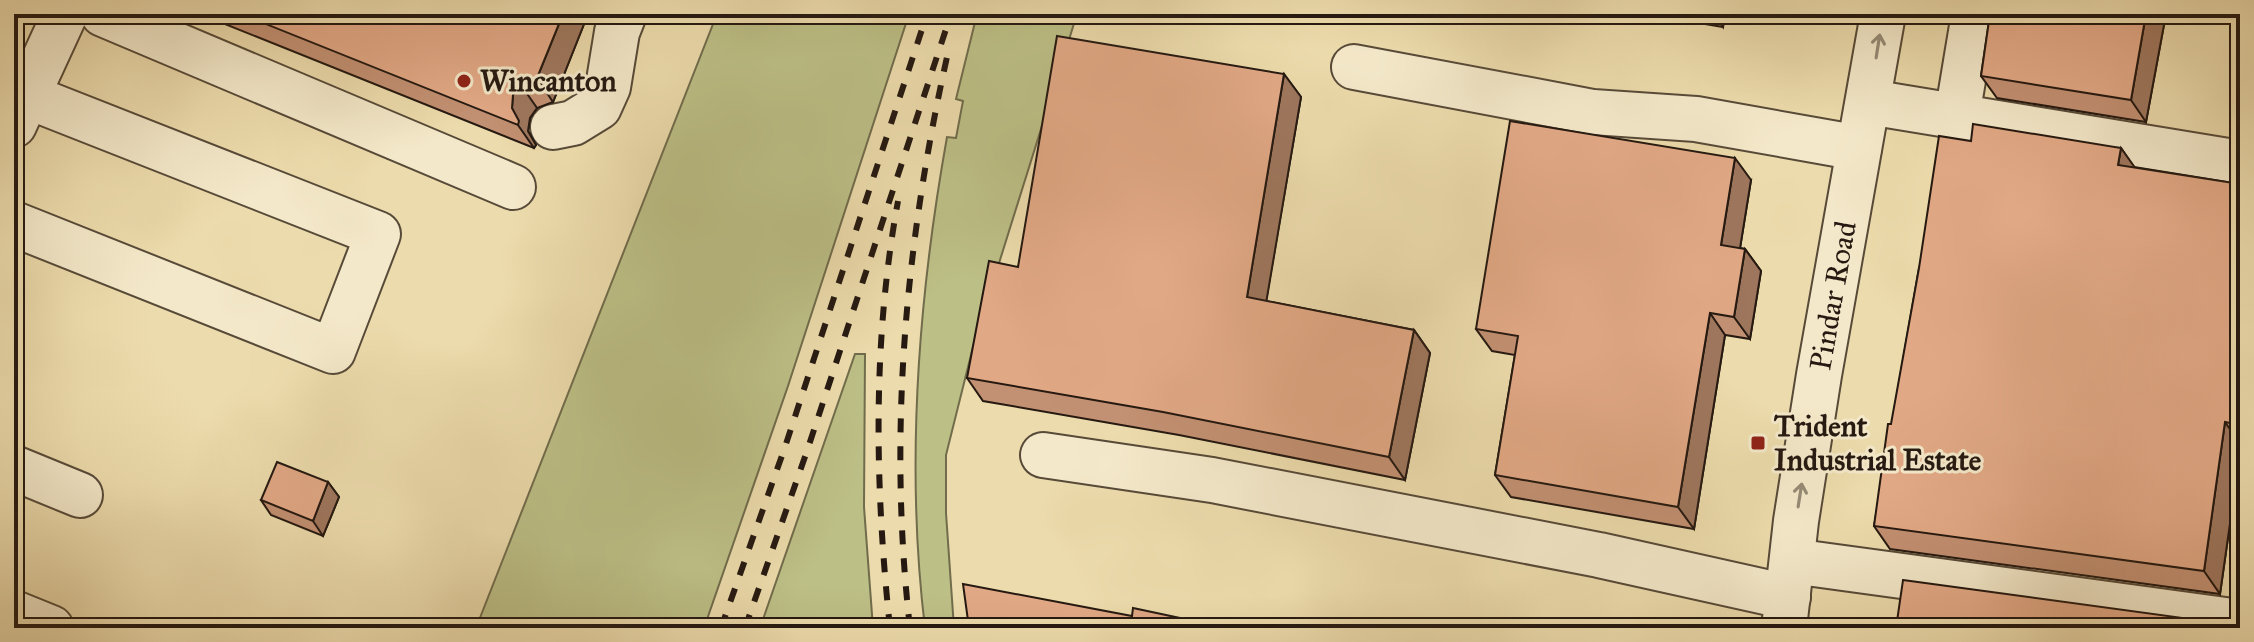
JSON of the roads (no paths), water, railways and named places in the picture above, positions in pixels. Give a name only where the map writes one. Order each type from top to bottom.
[{"type":"street","points":[[14,224],[333,351],[378,234],[21,111],[65,14]]},
{"type":"street","points":[[103,14],[513,187]]},
{"type":"street","points":[[553,127],[573,123],[599,107],[608,87],[613,47],[624,14]]},
{"type":"street","name":"Pindar Road","points":[[1788,595],[1819,375],[1883,14]]},
{"type":"street","points":[[1957,116],[1974,14]]},
{"type":"street","points":[[1354,67],[1593,112],[1696,119],[1859,148]]},
{"type":"street","points":[[1869,102],[2240,163]]},
{"type":"street","points":[[1043,455],[1212,480],[1788,595],[2240,622]]},
{"type":"street","points":[[14,468],[80,495]]},
{"type":"street","points":[[14,613],[51,628]]},
{"type":"railway","points":[[721,628],[785,447],[927,14]]},
{"type":"railway","points":[[745,628],[807,451],[951,14]]},
{"type":"railway","points":[[910,628],[901,484],[904,341],[920,199],[947,57]]},
{"type":"railway","points":[[890,628],[881,522],[879,414],[884,307],[898,201]]},
{"type":"place","name":"Wincanton","points":[[464,81]]},
{"type":"place","name":"Trident Industrial Estate","points":[[1758,443]]}]
